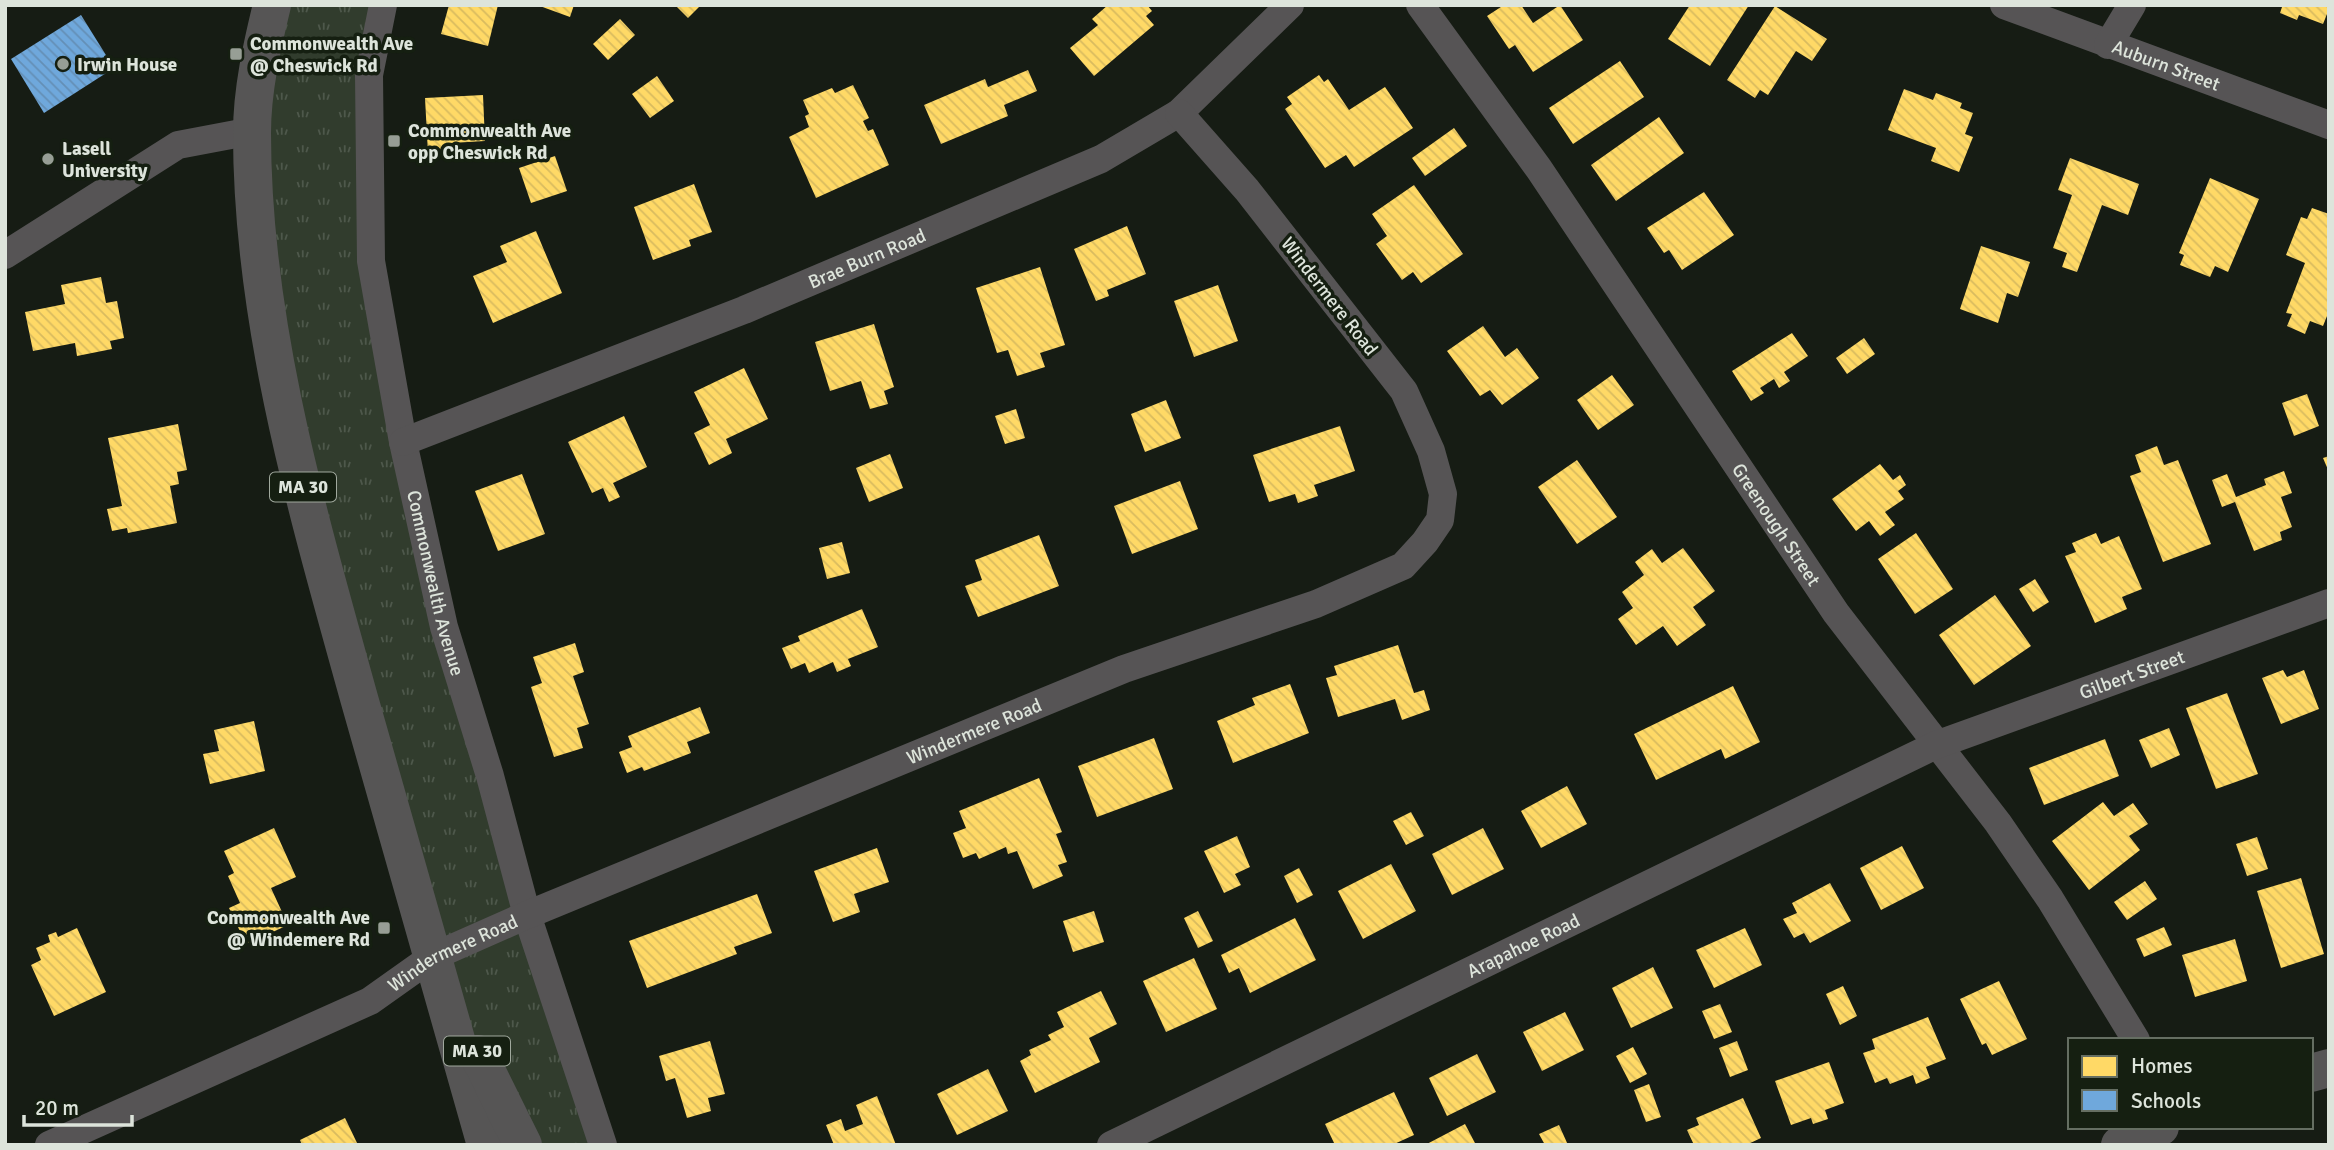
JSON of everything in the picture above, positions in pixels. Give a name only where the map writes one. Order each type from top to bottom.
[{"type":"main road","name":"MA 30","points":[[272,5],[257,79],[252,131],[257,246],[273,353],[317,546],[486,1145]]},
{"type":"main road","name":"MA 30","points":[[432,957],[523,1145]]},
{"type":"main road","points":[[2120,1145],[2156,1129]]},
{"type":"street","name":"Commonwealth Avenue","points":[[383,5],[369,75],[371,261],[403,442],[444,627],[490,776],[527,915],[603,1145]]},
{"type":"street","name":"Brae Burn Road","points":[[403,442],[877,256],[1101,159],[1179,113],[1290,5]]},
{"type":"street","name":"Greenough Street","points":[[1420,5],[1539,169],[1836,613],[1997,823],[2050,900],[2135,1038]]},
{"type":"street","name":"Auburn Street","points":[[2004,5],[2329,125]]},
{"type":"street","points":[[2108,45],[2132,5]]},
{"type":"street","name":"Windermere Road","points":[[50,1145],[370,1001],[432,957],[527,915],[1124,669],[1315,604],[1403,566],[1425,542],[1440,520],[1443,494],[1431,451],[1404,391],[1247,190],[1179,113]]},
{"type":"street","points":[[5,255],[178,145],[252,131]]},
{"type":"street","name":"Gilbert Street","points":[[1936,745],[2329,603]]},
{"type":"street","name":"Arapahoe Road","points":[[1111,1145],[1936,745]]},
{"type":"green space","points":[[272,5],[383,5],[368,172],[403,442],[600,1145],[486,1145],[257,246]]},
{"type":"building: Homes","points":[[449,5],[498,5],[488,46],[441,34]]},
{"type":"building: Homes","points":[[537,5],[574,5],[570,17]]},
{"type":"building: Homes","points":[[675,5],[701,5],[688,18]]},
{"type":"building: Homes","points":[[1108,5],[1147,5],[1152,11],[1146,16],[1154,25],[1094,76],[1070,48],[1098,25],[1092,19]]},
{"type":"building: Homes","points":[[1504,5],[1521,5],[1533,23],[1560,5],[1583,40],[1533,72],[1515,45],[1509,49],[1487,16]]},
{"type":"building: Homes","points":[[1690,5],[1749,5],[1710,66],[1668,39]]},
{"type":"building: Homes","points":[[2277,5],[2329,5],[2329,9],[2323,24],[2299,15],[2297,20],[2280,13],[2282,7]]},
{"type":"building: Homes","points":[[1775,6],[1827,39],[1812,61],[1796,51],[1768,95],[1760,90],[1755,98],[1727,80]]},
{"type":"building: Homes","points":[[620,19],[635,35],[608,60],[593,44]]},
{"type":"building: Homes","points":[[1620,61],[1644,97],[1573,144],[1549,108]]},
{"type":"building: Homes","points":[[1028,70],[1037,91],[1004,105],[1008,116],[941,144],[924,105],[985,79],[988,87]]},
{"type":"building: Homes","points":[[1319,75],[1324,82],[1328,79],[1349,110],[1385,87],[1413,128],[1354,167],[1346,155],[1325,168],[1285,109],[1292,104],[1287,97]]},
{"type":"building: Homes","points":[[657,76],[674,101],[650,118],[632,94]]},
{"type":"building: Homes","points":[[853,85],[869,118],[863,121],[868,131],[873,129],[889,165],[816,198],[789,137],[809,127],[805,116],[809,114],[803,100],[832,88],[835,93]]},
{"type":"building: Homes","points":[[1904,89],[1933,100],[1936,93],[1962,103],[1960,108],[1973,113],[1965,134],[1973,137],[1959,172],[1931,161],[1936,148],[1888,130]]},
{"type":"building: Homes","points":[[483,95],[485,141],[451,143],[452,153],[428,154],[425,98]]},
{"type":"building: Homes","points":[[1659,117],[1684,153],[1616,201],[1591,165]]},
{"type":"building: Homes","points":[[1454,128],[1467,146],[1425,176],[1412,158]]},
{"type":"building: Homes","points":[[555,156],[567,191],[531,203],[519,168]]},
{"type":"building: Homes","points":[[2070,158],[2139,184],[2128,215],[2102,205],[2077,272],[2062,267],[2067,253],[2053,248],[2072,195],[2058,190]]},
{"type":"building: Homes","points":[[2210,178],[2259,199],[2228,272],[2215,266],[2210,277],[2180,265],[2184,255],[2179,253]]},
{"type":"building: Homes","points":[[694,184],[712,232],[689,240],[691,246],[653,260],[634,207]]},
{"type":"building: Homes","points":[[1414,185],[1463,254],[1421,283],[1413,272],[1402,280],[1376,244],[1387,236],[1372,214]]},
{"type":"building: Homes","points":[[1704,192],[1734,235],[1682,270],[1669,250],[1664,253],[1647,228]]},
{"type":"building: Homes","points":[[2312,208],[2329,214],[2329,311],[2323,326],[2310,321],[2305,334],[2287,326],[2292,314],[2286,313],[2305,263],[2286,255],[2301,217],[2307,219]]},
{"type":"building: Homes","points":[[1127,226],[1146,274],[1107,290],[1109,296],[1096,301],[1074,249]]},
{"type":"building: Homes","points":[[536,231],[562,293],[493,323],[473,276],[507,262],[500,246]]},
{"type":"building: Homes","points":[[1981,246],[2030,262],[2018,297],[2007,293],[1998,323],[1960,309]]},
{"type":"building: Homes","points":[[1040,267],[1065,345],[1040,353],[1045,367],[1017,376],[1008,350],[997,353],[976,288]]},
{"type":"building: Homes","points":[[101,277],[106,303],[117,301],[124,338],[110,341],[112,349],[77,356],[75,343],[33,351],[25,312],[65,304],[61,285]]},
{"type":"building: Homes","points":[[1218,285],[1238,341],[1194,357],[1174,301]]},
{"type":"building: Homes","points":[[874,324],[894,387],[884,391],[888,404],[870,409],[861,381],[830,391],[815,342]]},
{"type":"building: Homes","points":[[1483,326],[1505,357],[1517,348],[1539,378],[1502,405],[1490,390],[1480,396],[1447,351]]},
{"type":"building: Homes","points":[[1792,333],[1808,356],[1784,372],[1790,381],[1779,388],[1774,379],[1760,388],[1764,393],[1751,401],[1732,371]]},
{"type":"building: Homes","points":[[1864,338],[1875,354],[1847,374],[1836,358]]},
{"type":"building: Homes","points":[[744,368],[768,419],[726,439],[732,453],[709,465],[694,433],[710,425],[694,392]]},
{"type":"building: Homes","points":[[1612,375],[1634,405],[1598,430],[1577,400]]},
{"type":"building: Homes","points":[[2307,394],[2319,426],[2294,436],[2282,403]]},
{"type":"building: Homes","points":[[1166,400],[1181,438],[1145,452],[1131,414]]},
{"type":"building: Homes","points":[[1016,409],[1025,438],[1005,444],[995,416]]},
{"type":"building: Homes","points":[[624,416],[647,467],[613,483],[620,497],[609,502],[603,488],[592,493],[568,442]]},
{"type":"building: Homes","points":[[178,424],[187,470],[177,472],[179,484],[170,486],[177,523],[128,533],[127,528],[112,531],[107,509],[122,506],[108,438]]},
{"type":"building: Homes","points":[[1340,426],[1355,471],[1314,485],[1318,496],[1298,503],[1295,494],[1269,502],[1253,455]]},
{"type":"building: Homes","points":[[2157,446],[2164,465],[2178,460],[2211,544],[2163,562],[2130,476],[2141,472],[2135,455]]},
{"type":"building: Homes","points":[[890,454],[903,488],[869,502],[856,468]]},
{"type":"building: Homes","points":[[2329,456],[2329,472],[2323,458]]},
{"type":"building: Homes","points":[[1577,460],[1617,517],[1577,544],[1538,487]]},
{"type":"building: Homes","points":[[1880,464],[1893,480],[1900,475],[1906,485],[1898,491],[1904,499],[1885,512],[1895,525],[1880,536],[1869,521],[1856,531],[1832,499]]},
{"type":"building: Homes","points":[[2284,471],[2292,493],[2281,497],[2292,527],[2280,532],[2282,540],[2254,551],[2235,502],[2222,507],[2212,480],[2227,474],[2236,497],[2266,485],[2264,479]]},
{"type":"building: Homes","points":[[522,474],[545,534],[498,551],[475,491]]},
{"type":"building: Homes","points":[[1180,481],[1198,529],[1132,554],[1114,506]]},
{"type":"building: Homes","points":[[1916,533],[1953,589],[1915,614],[1878,559]]},
{"type":"building: Homes","points":[[2096,533],[2101,544],[2119,536],[2142,589],[2122,597],[2127,609],[2095,623],[2065,556],[2076,552],[2072,543]]},
{"type":"building: Homes","points":[[1039,535],[1059,586],[978,617],[965,586],[982,580],[975,560]]},
{"type":"building: Homes","points":[[842,542],[850,573],[827,579],[819,548]]},
{"type":"building: Homes","points":[[1683,548],[1715,591],[1693,607],[1706,625],[1677,646],[1663,626],[1636,645],[1618,619],[1633,608],[1622,592],[1644,575],[1635,562],[1652,549],[1662,563]]},
{"type":"building: Homes","points":[[2035,579],[2049,602],[2033,612],[2019,589]]},
{"type":"building: Homes","points":[[1995,595],[2031,646],[1974,685],[1939,635]]},
{"type":"building: Homes","points":[[862,609],[878,647],[848,659],[851,666],[837,672],[833,662],[809,673],[805,663],[791,669],[782,648],[800,641],[798,636]]},
{"type":"building: Homes","points":[[575,643],[584,672],[573,676],[589,724],[577,728],[583,748],[554,757],[531,687],[542,683],[533,657]]},
{"type":"building: Homes","points":[[1398,645],[1414,693],[1424,690],[1430,710],[1402,720],[1395,699],[1338,717],[1326,678],[1337,675],[1334,666]]},
{"type":"building: Homes","points":[[2283,670],[2287,677],[2304,670],[2319,709],[2281,724],[2262,678]]},
{"type":"building: Homes","points":[[1290,684],[1309,733],[1233,763],[1217,721],[1255,705],[1252,698]]},
{"type":"building: Homes","points":[[1733,686],[1760,742],[1725,759],[1721,749],[1656,780],[1634,734]]},
{"type":"building: Homes","points":[[2227,693],[2258,774],[2216,789],[2186,708]]},
{"type":"building: Homes","points":[[700,707],[710,733],[687,742],[691,753],[644,771],[642,767],[627,773],[619,752],[632,747],[628,736]]},
{"type":"building: Homes","points":[[254,721],[265,771],[210,784],[203,754],[219,751],[214,730]]},
{"type":"building: Homes","points":[[2169,728],[2180,755],[2151,768],[2139,740]]},
{"type":"building: Homes","points":[[1154,738],[1173,789],[1097,817],[1078,766]]},
{"type":"building: Homes","points":[[2105,739],[2119,776],[2044,805],[2029,768]]},
{"type":"building: Homes","points":[[1039,778],[1062,832],[1056,834],[1067,862],[1058,865],[1063,876],[1033,889],[1017,851],[1008,854],[1006,847],[979,859],[976,853],[963,858],[953,833],[966,828],[959,811]]},
{"type":"building: Homes","points":[[1567,786],[1587,824],[1541,848],[1521,811]]},
{"type":"building: Homes","points":[[2103,802],[2114,816],[2133,803],[2148,824],[2129,836],[2140,850],[2089,890],[2052,841]]},
{"type":"building: Homes","points":[[1411,812],[1424,836],[1406,845],[1393,821]]},
{"type":"building: Homes","points":[[274,828],[296,877],[271,888],[288,925],[246,944],[229,908],[240,903],[228,876],[234,873],[224,851]]},
{"type":"building: Homes","points":[[1483,828],[1504,869],[1452,895],[1432,854]]},
{"type":"building: Homes","points":[[1237,836],[1250,867],[1235,874],[1241,885],[1224,893],[1204,851]]},
{"type":"building: Homes","points":[[2257,837],[2268,869],[2247,876],[2236,844]]},
{"type":"building: Homes","points":[[1902,846],[1924,888],[1881,910],[1860,868]]},
{"type":"building: Homes","points":[[877,848],[889,882],[854,894],[860,912],[833,922],[814,871]]},
{"type":"building: Homes","points":[[1391,864],[1416,911],[1363,939],[1338,891]]},
{"type":"building: Homes","points":[[1299,868],[1313,895],[1297,903],[1284,876]]},
{"type":"building: Homes","points":[[2301,878],[2324,954],[2281,968],[2257,891]]},
{"type":"building: Homes","points":[[2145,881],[2157,899],[2127,920],[2114,902]]},
{"type":"building: Homes","points":[[1830,883],[1851,921],[1810,943],[1804,933],[1794,938],[1783,919],[1797,913],[1792,903]]},
{"type":"building: Homes","points":[[757,894],[772,933],[734,947],[737,954],[647,988],[629,941]]},
{"type":"building: Homes","points":[[1094,911],[1104,942],[1073,952],[1063,921]]},
{"type":"building: Homes","points":[[1198,911],[1213,941],[1198,948],[1184,918]]},
{"type":"building: Homes","points":[[1295,918],[1316,960],[1250,993],[1239,968],[1229,973],[1221,955]]},
{"type":"building: Homes","points":[[2164,927],[2172,945],[2144,957],[2136,939]]},
{"type":"building: Homes","points":[[77,928],[106,992],[54,1016],[31,965],[41,960],[36,948],[50,942],[48,935],[56,932],[58,937]]},
{"type":"building: Homes","points":[[1745,928],[1762,965],[1714,988],[1696,950]]},
{"type":"building: Homes","points":[[2235,939],[2247,981],[2195,997],[2182,955]]},
{"type":"building: Homes","points":[[1194,958],[1217,1009],[1166,1032],[1143,981]]},
{"type":"building: Homes","points":[[1653,967],[1673,1008],[1631,1028],[1612,988]]},
{"type":"building: Homes","points":[[1999,981],[2027,1039],[1992,1055],[1986,1043],[1982,1045],[1960,999]]},
{"type":"building: Homes","points":[[1843,986],[1857,1016],[1840,1025],[1826,994]]},
{"type":"building: Homes","points":[[1101,991],[1117,1024],[1089,1038],[1100,1062],[1035,1093],[1020,1061],[1031,1055],[1029,1050],[1051,1040],[1048,1035],[1064,1027],[1057,1012]]},
{"type":"building: Homes","points":[[1720,1004],[1732,1032],[1714,1039],[1702,1011]]},
{"type":"building: Homes","points":[[1565,1012],[1584,1050],[1542,1071],[1523,1032]]},
{"type":"building: Homes","points":[[1928,1017],[1946,1059],[1926,1067],[1930,1078],[1916,1084],[1913,1075],[1890,1084],[1887,1078],[1875,1083],[1863,1053],[1875,1049],[1872,1039]]},
{"type":"building: Homes","points":[[710,1041],[725,1094],[708,1098],[711,1111],[687,1118],[675,1078],[666,1081],[659,1056]]},
{"type":"building: Homes","points":[[1737,1041],[1748,1070],[1730,1077],[1719,1048]]},
{"type":"building: Homes","points":[[1633,1047],[1647,1074],[1630,1083],[1616,1056]]},
{"type":"building: Homes","points":[[1477,1054],[1496,1092],[1447,1116],[1429,1078]]},
{"type":"building: Homes","points":[[1829,1062],[1844,1103],[1825,1110],[1828,1119],[1813,1124],[1811,1118],[1791,1125],[1775,1081]]},
{"type":"building: Homes","points":[[988,1069],[1008,1111],[957,1135],[937,1094]]},
{"type":"building: Homes","points":[[1649,1084],[1661,1117],[1646,1122],[1634,1090]]},
{"type":"building: Homes","points":[[1394,1092],[1414,1135],[1392,1145],[1335,1145],[1325,1124]]},
{"type":"building: Homes","points":[[877,1096],[896,1145],[834,1145],[826,1125],[841,1119],[845,1131],[863,1124],[856,1105]]},
{"type":"building: Homes","points":[[1743,1098],[1761,1138],[1746,1145],[1694,1145],[1687,1130],[1699,1125],[1696,1118]]},
{"type":"building: Homes","points":[[345,1118],[358,1145],[302,1145],[300,1140]]},
{"type":"building: Homes","points":[[1465,1124],[1476,1145],[1425,1145]]},
{"type":"building: Homes","points":[[1559,1125],[1568,1145],[1545,1145],[1539,1134]]},
{"type":"building: Schools","name":"Irwin House","points":[[81,15],[114,68],[44,113],[11,59]]},
{"type":"place","name":"Commonwealth Ave @ Cheswick Rd","points":[[236,54]]},
{"type":"place","name":"Irwin House","points":[[63,64]]},
{"type":"place","name":"Commonwealth Ave opp Cheswick Rd","points":[[394,141]]},
{"type":"place","name":"Lasell University","points":[[48,159]]},
{"type":"place","name":"Commonwealth Ave @ Windemere Rd","points":[[384,928]]}]
